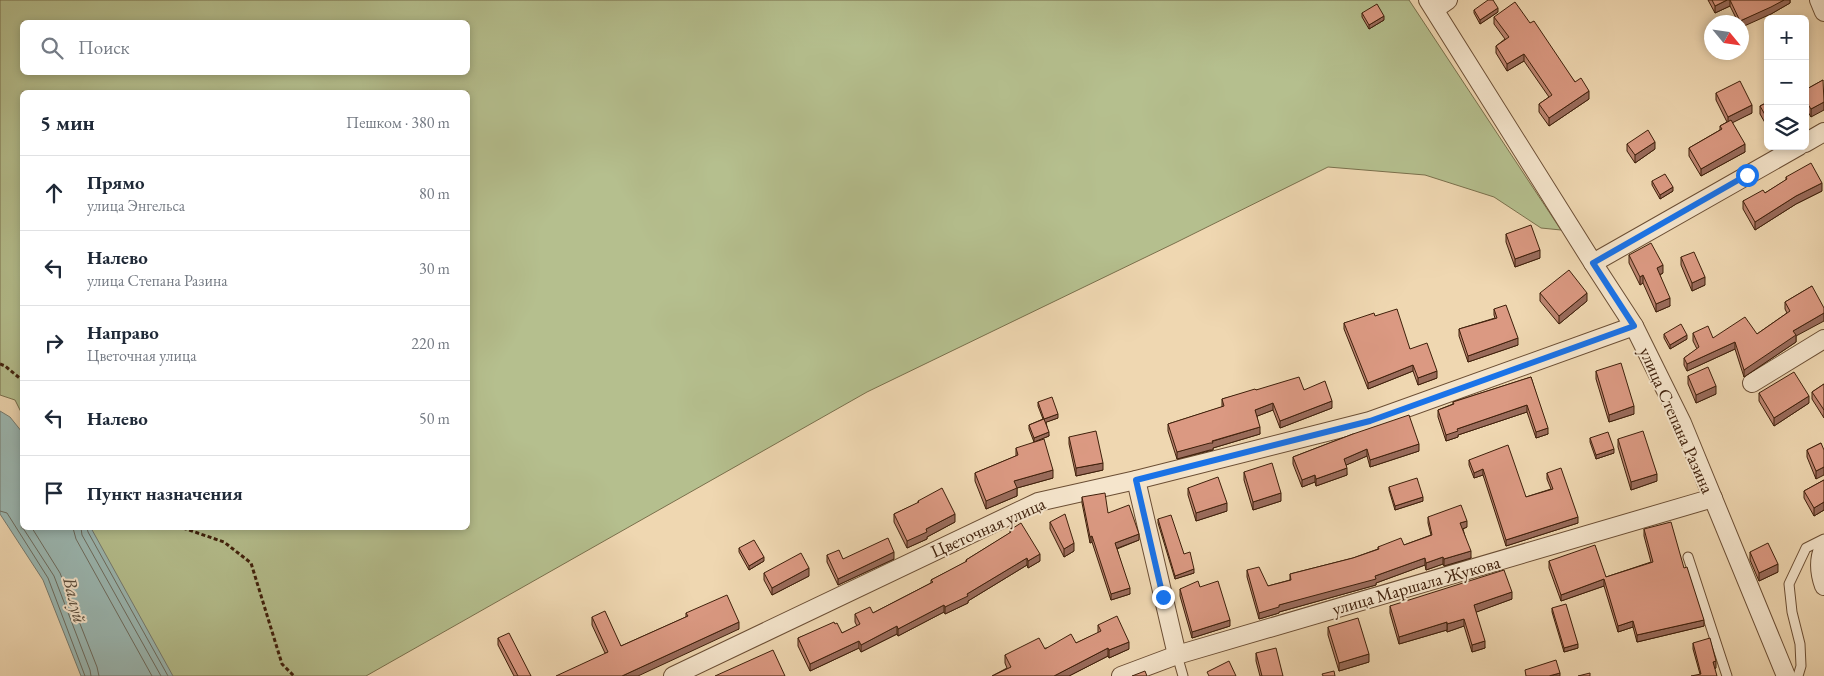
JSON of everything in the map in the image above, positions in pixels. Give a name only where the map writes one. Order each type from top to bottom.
[{"type":"street","points":[[1818,0],[1824,12]]},
{"type":"street","name":"улица Степана Разина","points":[[1437,3],[1593,263],[1634,326],[1682,423],[1786,676]]},
{"type":"street","points":[[1809,141],[1824,132]]},
{"type":"street","points":[[1593,263],[1792,150]]},
{"type":"street","name":"Цветочная улица","points":[[674,676],[1038,502],[1136,480],[1370,421],[1634,326]]},
{"type":"street","points":[[1752,383],[1824,339]]},
{"type":"street","points":[[1136,480],[1177,655]]},
{"type":"street","name":"улица Маршала Жукова","points":[[1121,676],[1177,655],[1712,498]]},
{"type":"street","points":[[1824,546],[1820,555],[1820,574],[1824,586]]},
{"type":"lane","points":[[1798,676],[1801,666],[1800,644],[1792,612],[1789,584],[1806,548],[1824,538]]},
{"type":"lane","points":[[1688,557],[1726,676]]},
{"type":"lane","points":[[1177,655],[1183,676]]},
{"type":"path","points":[[0,364],[20,378]]},
{"type":"path","points":[[189,530],[224,542],[251,563],[282,664],[294,676]]},
{"type":"green space","points":[[0,0],[1409,0],[1561,230],[1541,228],[1494,197],[1425,175],[1328,167],[867,392],[366,676],[165,676],[85,530],[470,530],[470,90],[20,90],[20,410],[15,400],[0,395]]},
{"type":"water","name":"Валуй","points":[[0,411],[10,417],[20,430],[20,530],[92,530],[173,676],[81,676],[43,580],[0,514]]},
{"type":"building","points":[[1488,0],[1493,0],[1498,8],[1480,20],[1474,10]]},
{"type":"building","points":[[1712,0],[1727,0],[1715,6]]},
{"type":"building","points":[[1730,0],[1784,0],[1749,17],[1749,15],[1737,15]]},
{"type":"building","points":[[1515,2],[1530,23],[1534,21],[1575,82],[1581,78],[1589,91],[1549,118],[1539,104],[1552,95],[1524,54],[1507,64],[1496,46],[1509,37],[1494,17]]},
{"type":"building","points":[[1377,4],[1384,16],[1369,25],[1362,13]]},
{"type":"building","points":[[1823,80],[1824,102],[1811,109],[1809,106],[1809,88]]},
{"type":"building","points":[[1740,81],[1752,105],[1728,117],[1716,93]]},
{"type":"building","points":[[1764,104],[1764,113],[1760,106]]},
{"type":"building","points":[[1731,120],[1745,144],[1701,169],[1689,148],[1722,129],[1720,126]]},
{"type":"building","points":[[1648,130],[1655,142],[1635,155],[1627,144]]},
{"type":"building","points":[[1811,163],[1822,183],[1796,196],[1755,222],[1743,201],[1763,190],[1765,193],[1787,179],[1786,177]]},
{"type":"building","points":[[1665,174],[1673,187],[1660,195],[1652,181]]},
{"type":"building","points":[[1531,225],[1540,250],[1515,259],[1506,234]]},
{"type":"building","points":[[1651,243],[1663,265],[1657,268],[1670,298],[1656,304],[1643,275],[1640,277],[1629,255]]},
{"type":"building","points":[[1694,252],[1705,277],[1692,283],[1681,257]]},
{"type":"building","points":[[1569,270],[1587,293],[1559,316],[1540,293]]},
{"type":"building","points":[[1812,286],[1824,308],[1824,313],[1793,331],[1796,335],[1744,370],[1735,342],[1687,364],[1684,358],[1699,347],[1693,333],[1708,326],[1713,338],[1745,317],[1757,334],[1790,311],[1785,302]]},
{"type":"building","points":[[1506,305],[1518,338],[1468,356],[1459,329],[1497,318],[1494,309]]},
{"type":"building","points":[[1397,309],[1410,349],[1427,343],[1437,371],[1418,378],[1413,365],[1368,383],[1344,323],[1374,313],[1375,316]]},
{"type":"building","points":[[1681,324],[1687,335],[1670,345],[1664,334]]},
{"type":"building","points":[[1621,363],[1634,406],[1609,415],[1596,371]]},
{"type":"building","points":[[1708,367],[1716,386],[1696,395],[1688,376]]},
{"type":"building","points":[[1794,372],[1809,396],[1774,418],[1759,393]]},
{"type":"building","points":[[1299,377],[1304,390],[1325,381],[1332,401],[1280,421],[1273,403],[1255,410],[1260,427],[1212,441],[1213,443],[1177,452],[1168,424],[1224,406],[1222,399]]},
{"type":"building","points":[[1531,377],[1548,428],[1536,432],[1527,405],[1457,429],[1458,431],[1446,435],[1438,410],[1454,404],[1453,402]]},
{"type":"building","points":[[1824,384],[1824,410],[1812,392]]},
{"type":"building","points":[[1052,397],[1058,414],[1044,419],[1038,402]]},
{"type":"building","points":[[1409,415],[1419,444],[1370,460],[1367,449],[1344,459],[1347,468],[1316,479],[1315,475],[1302,480],[1293,457]]},
{"type":"building","points":[[1044,419],[1049,432],[1034,438],[1029,425]]},
{"type":"building","points":[[1096,431],[1103,463],[1076,468],[1069,437]]},
{"type":"building","points":[[1643,431],[1657,474],[1631,482],[1618,439]]},
{"type":"building","points":[[1608,432],[1614,449],[1596,455],[1590,438]]},
{"type":"building","points":[[1044,439],[1053,470],[1014,481],[1017,488],[986,501],[975,473],[1018,455],[1016,448]]},
{"type":"building","points":[[1821,443],[1824,450],[1824,467],[1816,471],[1807,450]]},
{"type":"building","points":[[1508,445],[1526,497],[1553,489],[1547,473],[1561,468],[1578,517],[1506,540],[1483,469],[1474,473],[1469,460]]},
{"type":"building","points":[[1272,463],[1281,493],[1253,502],[1244,472]]},
{"type":"building","points":[[1218,477],[1227,503],[1196,513],[1188,488]]},
{"type":"building","points":[[1417,478],[1423,497],[1395,506],[1389,487]]},
{"type":"building","points":[[1824,480],[1824,502],[1814,508],[1804,491]]},
{"type":"building","points":[[942,488],[955,514],[926,529],[927,532],[907,541],[894,514]]},
{"type":"building","points":[[1105,493],[1108,513],[1129,505],[1139,534],[1115,543],[1130,588],[1111,594],[1092,536],[1090,537],[1082,497]]},
{"type":"building","points":[[1461,505],[1467,521],[1460,523],[1471,551],[1426,563],[1425,558],[1375,576],[1376,579],[1279,605],[1279,607],[1259,613],[1247,570],[1259,567],[1268,586],[1291,580],[1290,574],[1353,558],[1379,549],[1378,547],[1401,538],[1404,545],[1432,535],[1428,517]]},
{"type":"building","points":[[1065,514],[1074,543],[1064,549],[1050,522]]},
{"type":"building","points":[[1171,515],[1184,554],[1190,552],[1194,569],[1175,576],[1158,519]]},
{"type":"building","points":[[1671,522],[1684,568],[1687,567],[1704,620],[1637,635],[1633,621],[1618,626],[1604,579],[1561,595],[1549,561],[1595,545],[1606,577],[1653,562],[1644,529]]},
{"type":"building","points":[[1021,523],[1040,554],[1028,561],[1027,558],[967,594],[968,596],[945,607],[944,605],[898,629],[897,626],[861,645],[859,641],[810,664],[798,638],[834,622],[835,624],[837,623],[842,633],[860,624],[855,614],[870,607],[873,613],[933,582],[931,580],[967,561],[1011,532],[1010,530]]},
{"type":"building","points":[[888,538],[894,552],[838,579],[827,555],[839,550],[843,559]]},
{"type":"building","points":[[754,540],[764,557],[749,566],[739,548]]},
{"type":"building","points":[[1768,543],[1778,564],[1759,573],[1750,552]]},
{"type":"building","points":[[801,553],[809,568],[772,588],[764,573]]},
{"type":"building","points":[[1504,570],[1512,592],[1474,605],[1485,641],[1472,645],[1464,619],[1447,624],[1447,622],[1399,637],[1390,606]]},
{"type":"building","points":[[1198,581],[1200,587],[1218,581],[1230,620],[1192,632],[1180,589]]},
{"type":"building","points":[[727,595],[739,622],[622,676],[556,676],[608,652],[592,617],[605,611],[621,646],[688,616],[686,613]]},
{"type":"building","points":[[1566,604],[1578,644],[1564,648],[1552,608]]},
{"type":"building","points":[[1117,616],[1129,642],[1109,650],[1108,648],[1054,676],[992,676],[1011,667],[1005,655],[1039,638],[1045,649],[1071,634],[1076,643],[1101,631],[1098,625]]},
{"type":"building","points":[[1358,618],[1369,654],[1339,663],[1328,627]]},
{"type":"building","points":[[509,633],[531,676],[518,676],[498,638]]},
{"type":"building","points":[[1710,638],[1716,661],[1713,662],[1717,676],[1691,676],[1701,674],[1693,643]]},
{"type":"building","points":[[1276,648],[1283,676],[1262,676],[1256,653]]},
{"type":"building","points":[[773,650],[785,676],[715,676]]},
{"type":"building","points":[[1556,660],[1560,673],[1549,676],[1526,676],[1525,670]]},
{"type":"building","points":[[1229,661],[1236,676],[1209,676],[1207,672]]},
{"type":"building","points":[[1145,671],[1147,676],[1132,676]]},
{"type":"building","points":[[1334,671],[1335,676],[1323,676],[1322,674]]},
{"type":"building","points":[[1590,673],[1590,676],[1578,676]]},
{"type":"route","points":[[1163,597],[1136,480],[1370,421],[1634,326],[1593,263],[1747,175]]}]
